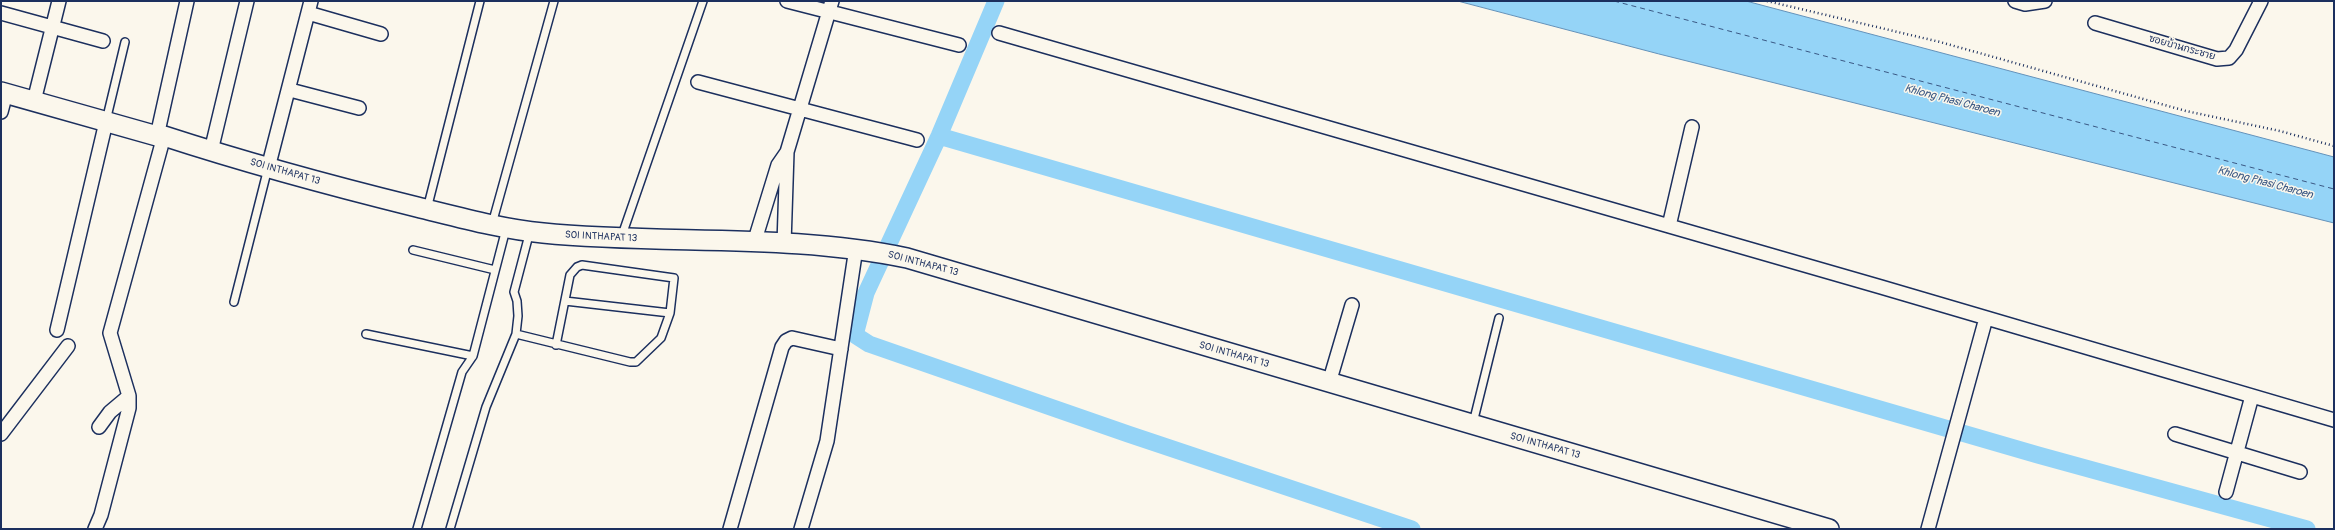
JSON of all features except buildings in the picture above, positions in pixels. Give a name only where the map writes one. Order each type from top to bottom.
[{"type":"street","points":[[34,101],[59,1]]},
{"type":"street","points":[[95,529],[101,515],[128,417],[129,396],[110,333],[160,136],[187,1]]},
{"type":"street","points":[[211,151],[247,1]]},
{"type":"street","points":[[788,1],[831,6],[959,45]]},
{"type":"street","points":[[2015,1],[2025,4],[2046,1]]},
{"type":"street","name":"ซอยบ้านกระชาย","points":[[2095,24],[2217,59],[2229,58],[2236,50],[2260,1]]},
{"type":"street","points":[[784,244],[787,152],[798,110],[831,6]]},
{"type":"street","points":[[268,168],[290,90],[310,7],[381,34]]},
{"type":"street","points":[[1,13],[103,41]]},
{"type":"street","points":[[999,33],[1670,226],[2334,420]]},
{"type":"street","points":[[698,82],[798,110],[917,140]]},
{"type":"street","points":[[290,90],[359,108]]},
{"type":"street","points":[[1,112],[3,93]]},
{"type":"street","name":"SOI INTHAPAT 13","points":[[3,93],[160,136],[268,168],[499,226],[530,231],[621,238],[784,244],[872,251],[1472,425],[1785,523],[1828,529]]},
{"type":"street","points":[[57,330],[106,122]]},
{"type":"street","points":[[1670,226],[1692,127]]},
{"type":"street","points":[[754,243],[778,165],[787,152]]},
{"type":"street","points":[[801,529],[827,441],[841,349],[872,251]]},
{"type":"street","points":[[1329,383],[1352,305]]},
{"type":"street","points":[[1928,529],[1986,318]]},
{"type":"street","points":[[730,529],[782,347],[786,341],[792,338],[841,349]]},
{"type":"street","points":[[1,434],[68,346]]},
{"type":"street","points":[[99,427],[110,412],[129,396]]},
{"type":"street","points":[[2226,492],[2252,396]]},
{"type":"street","points":[[2175,434],[2300,472]]},
{"type":"lane","points":[[427,209],[480,1]]},
{"type":"lane","points":[[417,529],[462,372],[473,356],[495,270],[499,226],[554,1]]},
{"type":"lane","points":[[621,238],[703,1]]},
{"type":"lane","points":[[106,122],[125,42]]},
{"type":"lane","points":[[234,302],[268,168]]},
{"type":"lane","points":[[450,529],[486,407],[516,334],[518,316],[517,301],[514,292],[530,231]]},
{"type":"lane","points":[[413,250],[495,270]]},
{"type":"lane","points":[[516,334],[556,344],[636,362],[661,338],[670,314],[675,280],[672,276],[582,265],[577,267],[570,275],[556,344]]},
{"type":"lane","points":[[565,302],[670,314]]},
{"type":"lane","points":[[1472,425],[1499,318]]},
{"type":"lane","points":[[366,334],[473,356]]},
{"type":"path","points":[[1767,1],[1940,42],[2186,111],[2280,131],[2334,146]]},
{"type":"water","name":"Khlong Phasi Charoen","points":[[1458,1],[1746,1],[2334,157],[2334,223],[1659,54]]},
{"type":"waterway","points":[[996,1],[939,136],[866,293],[855,335],[869,344],[1128,434],[1412,529]]},
{"type":"waterway","points":[[939,136],[2038,455],[2307,529]]},
{"type":"ferry route","points":[[1614,1],[2334,189]]}]
